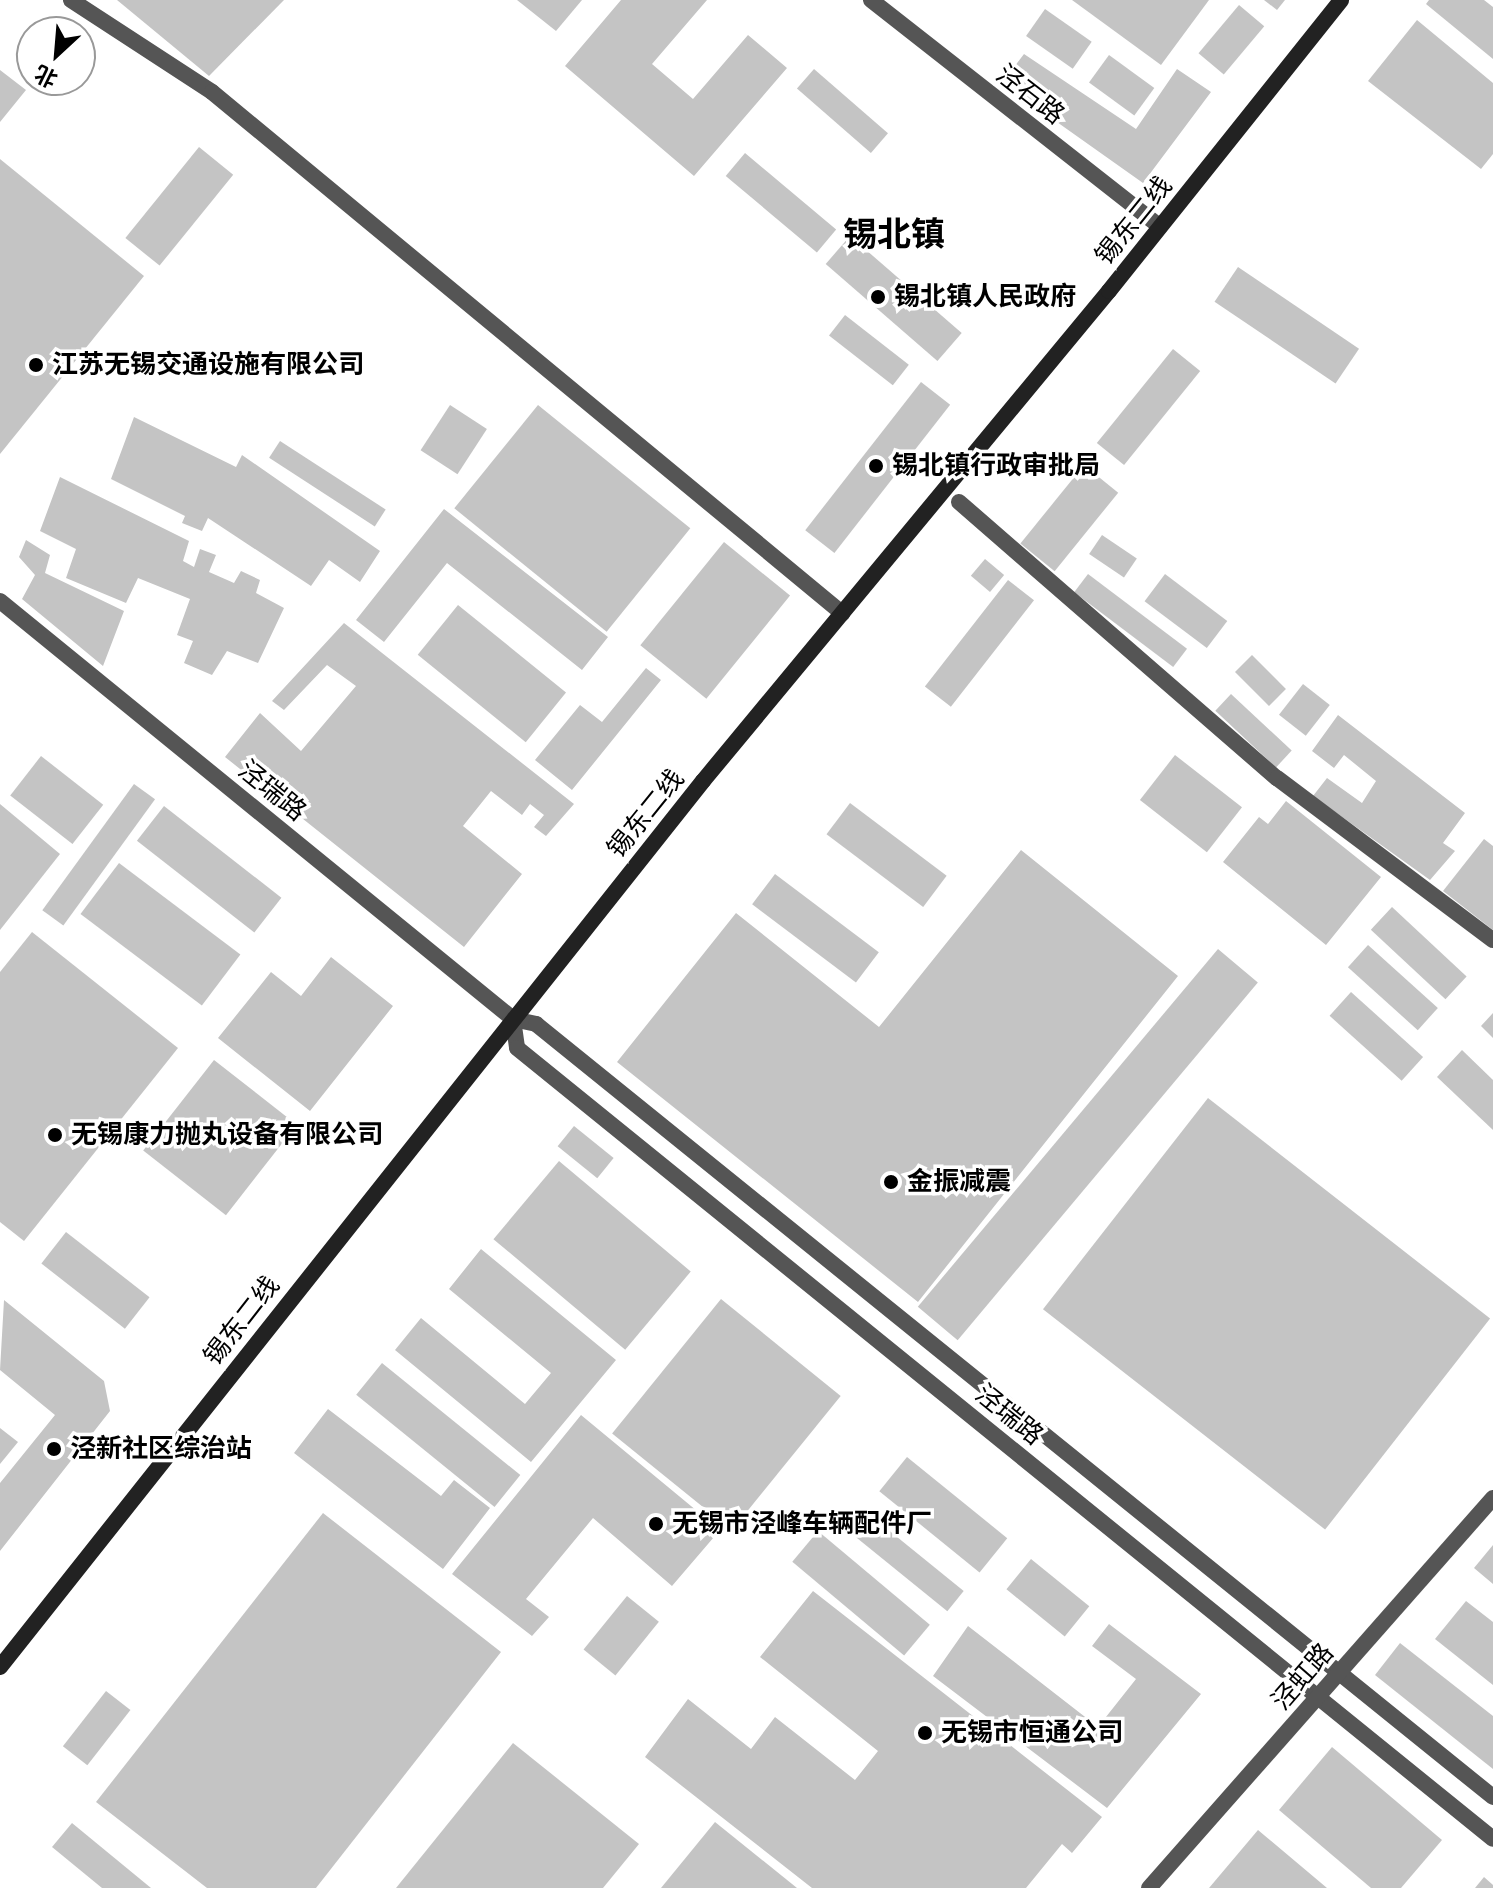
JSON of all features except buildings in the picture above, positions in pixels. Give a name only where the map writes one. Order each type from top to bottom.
[{"type":"main road","name":"锡东二线","points":[[0,1667],[513,1019],[1160,227],[1341,0]]},
{"type":"street","points":[[71,0],[212,92],[842,613]]},
{"type":"street","name":"泾石路","points":[[871,0],[1160,227]]},
{"type":"street","points":[[959,502],[1277,778],[1493,940]]},
{"type":"street","name":"泾瑞路","points":[[0,601],[513,1019],[536,1024],[1493,1797]]},
{"type":"street","name":"泾瑞路","points":[[513,1019],[517,1048],[1493,1839]]},
{"type":"street","name":"泾虹路","points":[[1149,1888],[1493,1498]]},
{"type":"place","name":"锡北镇人民政府","points":[[878,297]]},
{"type":"place","name":"江苏无锡交通设施有限公司","points":[[36,365]]},
{"type":"place","name":"锡北镇行政审批局","points":[[876,466]]},
{"type":"place","name":"无锡康力抛丸设备有限公司","points":[[55,1135]]},
{"type":"place","name":"金振减震","points":[[891,1182]]},
{"type":"place","name":"泾新社区综治站","points":[[54,1449]]},
{"type":"place","name":"无锡市泾峰车辆配件厂","points":[[656,1524]]},
{"type":"place","name":"无锡市恒通公司","points":[[925,1733]]},
{"type":"district","name":"锡北镇","points":[[894,235]]}]
